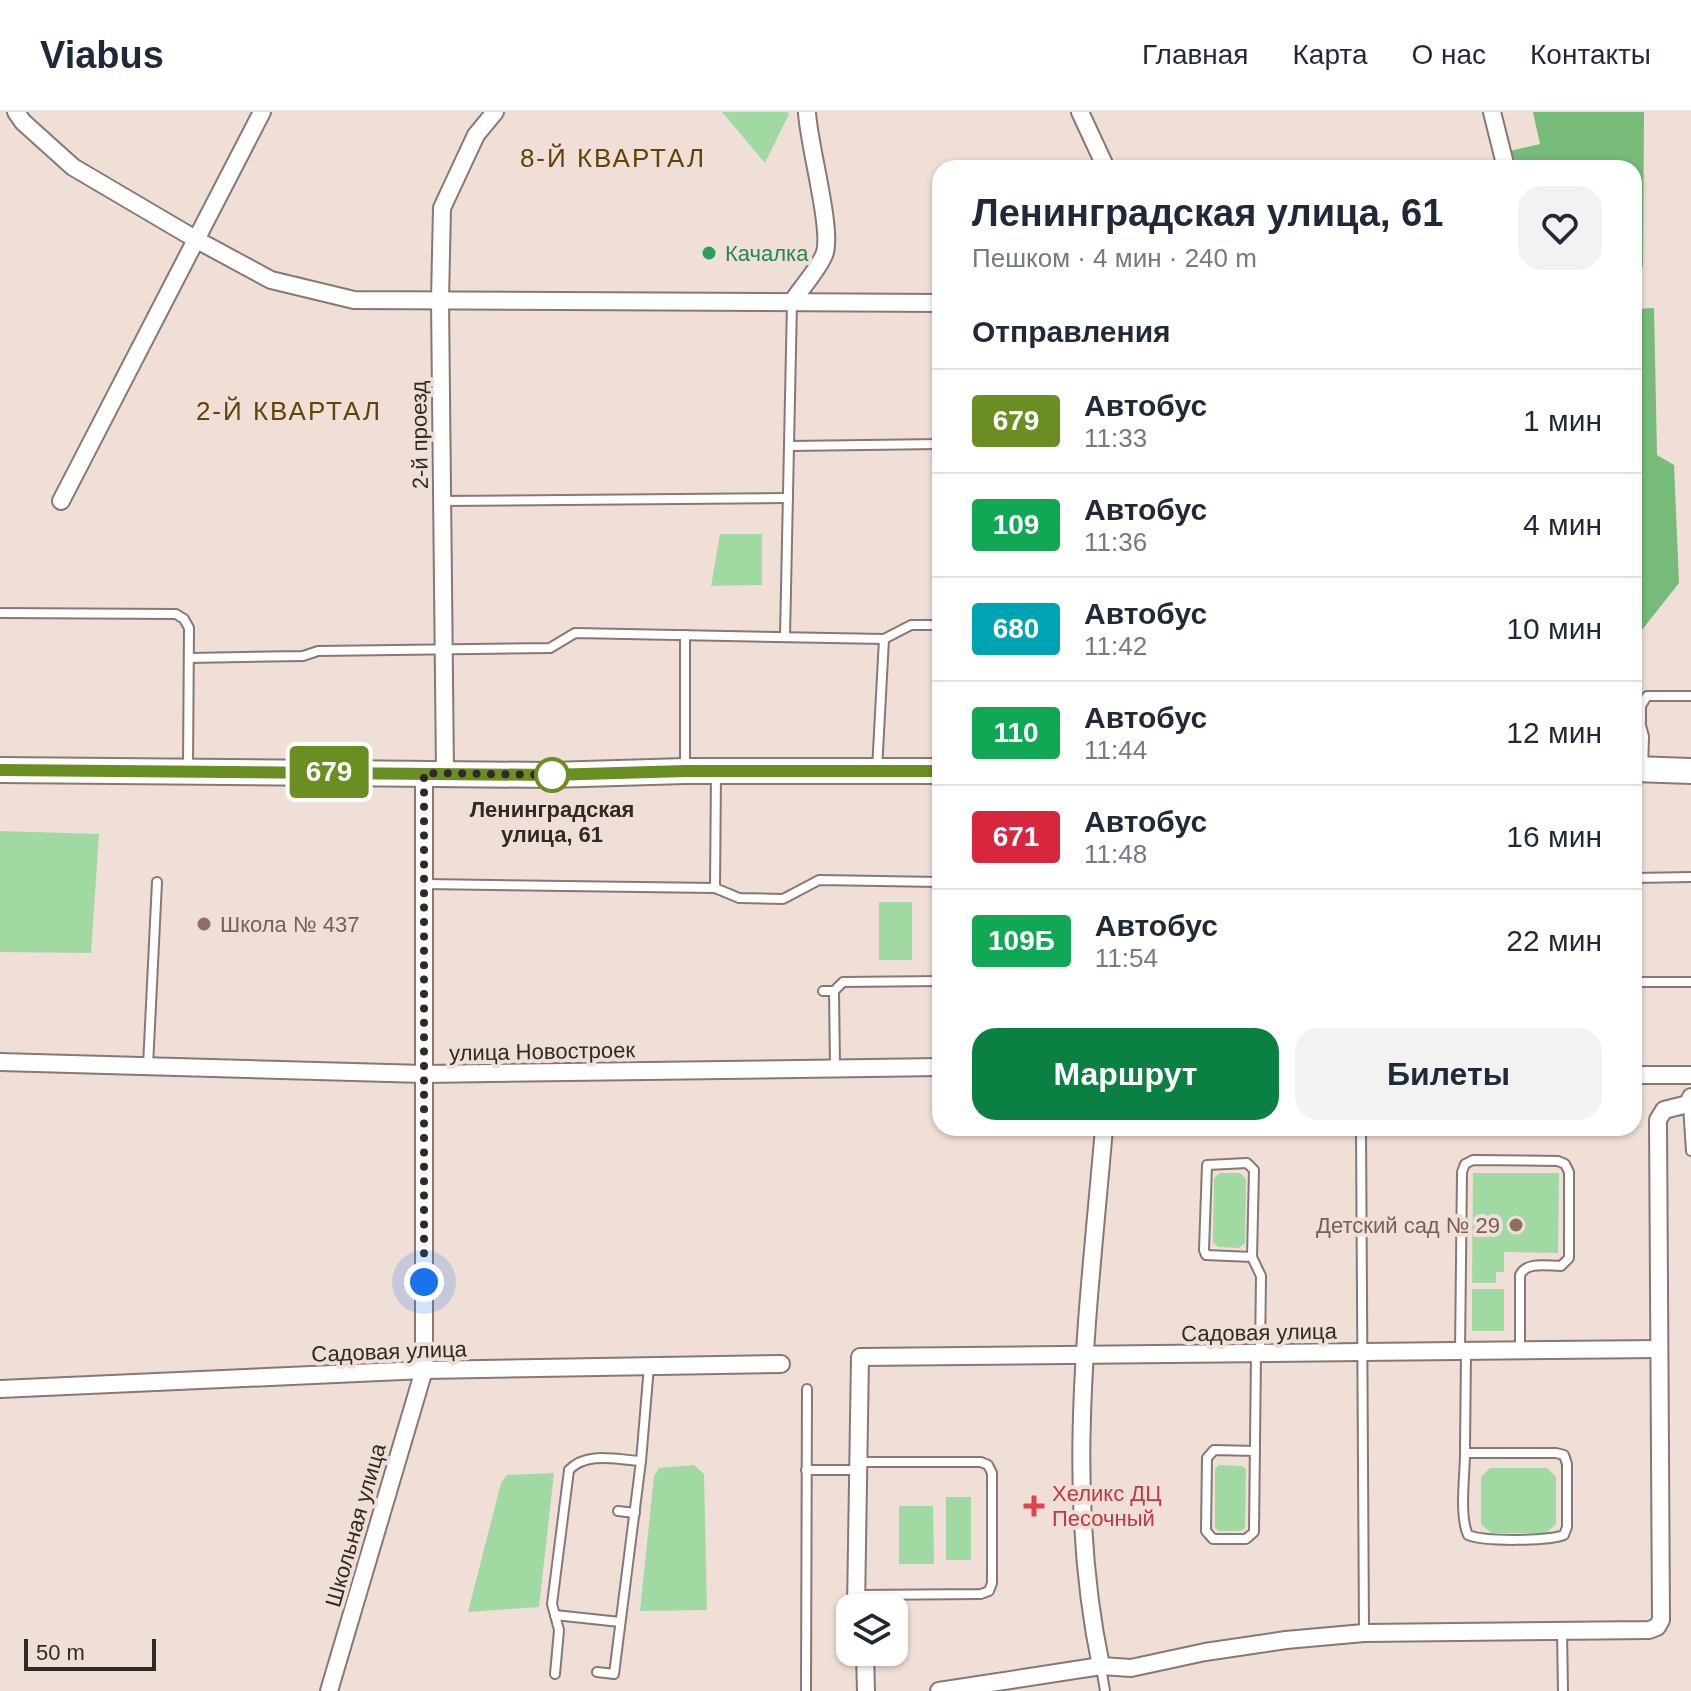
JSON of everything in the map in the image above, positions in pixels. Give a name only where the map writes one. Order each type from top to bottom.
[{"type":"main road","points":[[1642,769],[1691,771]]},
{"type":"main road","points":[[0,770],[550,775],[685,771],[932,771]]},
{"type":"street","points":[[16,112],[73,167],[197,240],[271,280],[354,300],[932,303]]},
{"type":"street","points":[[61,501],[262,112]]},
{"type":"street","name":"2-й проезд","points":[[424,1074],[425,884],[443,649],[442,208],[476,135],[495,112]]},
{"type":"street","points":[[792,302],[826,253],[823,206],[807,132],[807,112]]},
{"type":"street","points":[[1080,112],[1102,160]]},
{"type":"street","points":[[1492,112],[1504,160]]},
{"type":"street","name":"улица Новостроек","points":[[0,1062],[424,1074],[932,1067]]},
{"type":"street","name":"Школьная улица","points":[[329,1691],[424,1370],[424,1074]]},
{"type":"street","points":[[1642,1075],[1691,1075]]},
{"type":"street","points":[[939,1691],[1101,1666],[1131,1668],[1232,1648],[1364,1633],[1649,1630],[1657,1627],[1661,1620],[1658,1120],[1664,1110],[1690,1101]]},
{"type":"street","points":[[1101,1666],[1081,1523],[1080,1440],[1103,1136]]},
{"type":"street","name":"Садовая улица","points":[[858,1466],[860,1357],[1659,1349]]},
{"type":"street","name":"Садовая улица","points":[[0,1389],[424,1370],[781,1364]]},
{"type":"street","points":[[856,1594],[858,1466]]},
{"type":"street","points":[[865,1666],[866,1691]]},
{"type":"lane","points":[[785,637],[792,302]]},
{"type":"lane","points":[[789,446],[932,444]]},
{"type":"lane","points":[[442,501],[788,498]]},
{"type":"lane","points":[[0,613],[176,614],[184,619],[189,628],[188,772]]},
{"type":"lane","points":[[189,658],[303,656],[318,651],[550,648],[575,633],[884,639],[911,625],[932,625]]},
{"type":"lane","points":[[685,635],[685,771]]},
{"type":"lane","points":[[877,771],[884,639]]},
{"type":"lane","points":[[1642,704],[1647,696],[1691,696]]},
{"type":"lane","points":[[715,888],[716,772]]},
{"type":"lane","points":[[1642,878],[1691,877]]},
{"type":"lane","points":[[425,884],[715,888],[739,898],[783,899],[819,880],[932,882]]},
{"type":"lane","points":[[148,1066],[157,882]]},
{"type":"lane","points":[[823,991],[834,991],[843,982],[932,981]]},
{"type":"lane","points":[[1642,982],[1691,982]]},
{"type":"lane","points":[[834,991],[835,1068]]},
{"type":"lane","points":[[1690,1101],[1691,1151]]},
{"type":"lane","points":[[1361,1136],[1364,1633]]},
{"type":"lane","points":[[1465,1453],[1564,1455],[1567,1527],[1564,1535],[1556,1538],[1476,1538],[1468,1535],[1465,1527],[1462,1172],[1465,1164],[1473,1160],[1558,1161],[1565,1164],[1569,1172],[1569,1258],[1561,1266],[1530,1266],[1523,1269],[1520,1275],[1520,1350]]},
{"type":"lane","points":[[1252,1257],[1206,1255],[1207,1165],[1247,1163],[1254,1170],[1252,1257],[1261,1276],[1254,1532],[1246,1539],[1213,1539],[1206,1531],[1207,1458],[1214,1450],[1255,1451]]},
{"type":"lane","points":[[597,1672],[614,1674],[641,1461],[649,1366]]},
{"type":"lane","points":[[806,1690],[807,1389]]},
{"type":"lane","points":[[555,1674],[559,1630],[552,1604],[569,1470],[576,1462],[587,1458],[641,1461]]},
{"type":"lane","points":[[806,1470],[981,1462],[988,1465],[992,1473],[992,1583],[989,1591],[908,1598]]},
{"type":"lane","points":[[618,1511],[635,1513]]},
{"type":"lane","points":[[555,1615],[620,1622]]},
{"type":"lane","points":[[1562,1631],[1563,1691]]},
{"type":"lane","points":[[1101,1666],[1105,1691]]},
{"type":"green space","points":[[722,112],[787,112],[789,114],[765,163]]},
{"type":"green space","points":[[1533,112],[1644,112],[1643,267],[1642,160],[1512,160],[1510,151],[1540,144]]},
{"type":"green space","points":[[1654,308],[1657,455],[1674,465],[1679,583],[1642,630],[1642,309]]},
{"type":"green space","points":[[720,534],[762,534],[762,585],[711,586]]},
{"type":"green space","points":[[0,831],[99,834],[91,953],[0,952]]},
{"type":"green space","points":[[879,902],[912,902],[912,960],[879,960]]},
{"type":"green space","points":[[1220,1173],[1240,1173],[1246,1179],[1245,1243],[1239,1248],[1218,1247],[1213,1242],[1214,1178]]},
{"type":"green space","points":[[1473,1173],[1559,1173],[1558,1253],[1504,1252],[1504,1272],[1496,1272],[1496,1283],[1472,1283]]},
{"type":"green space","points":[[1472,1289],[1504,1289],[1504,1331],[1472,1331]]},
{"type":"green space","points":[[694,1465],[704,1474],[707,1610],[640,1611],[654,1476],[659,1468]]},
{"type":"green space","points":[[1219,1465],[1246,1469],[1245,1528],[1241,1531],[1218,1531],[1215,1527],[1215,1469]]},
{"type":"green space","points":[[1490,1468],[1547,1468],[1556,1477],[1556,1524],[1546,1533],[1491,1533],[1481,1524],[1481,1477]]},
{"type":"green space","points":[[554,1473],[539,1607],[468,1612],[501,1483],[507,1475]]},
{"type":"green space","points":[[946,1497],[971,1497],[971,1560],[946,1560]]},
{"type":"green space","points":[[899,1506],[933,1506],[934,1564],[899,1564]]},
{"type":"bus line","name":"679","points":[[0,770],[550,775],[685,771],[932,771]]},
{"type":"place","name":"Качалка","points":[[709,253]]},
{"type":"place","name":"Ленинградская улица, 61","points":[[552,775]]},
{"type":"place","name":"Школа № 437","points":[[204,924]]},
{"type":"place","name":"Детский сад № 29","points":[[1516,1225]]},
{"type":"place","name":"Хеликс ДЦ Песочный","points":[[1034,1506]]},
{"type":"district","name":"8-Й КВАРТАЛ","points":[[613,158]]},
{"type":"district","name":"2-Й КВАРТАЛ","points":[[289,411]]},
{"type":"route","points":[[424,1282],[424,773],[552,775]]}]
